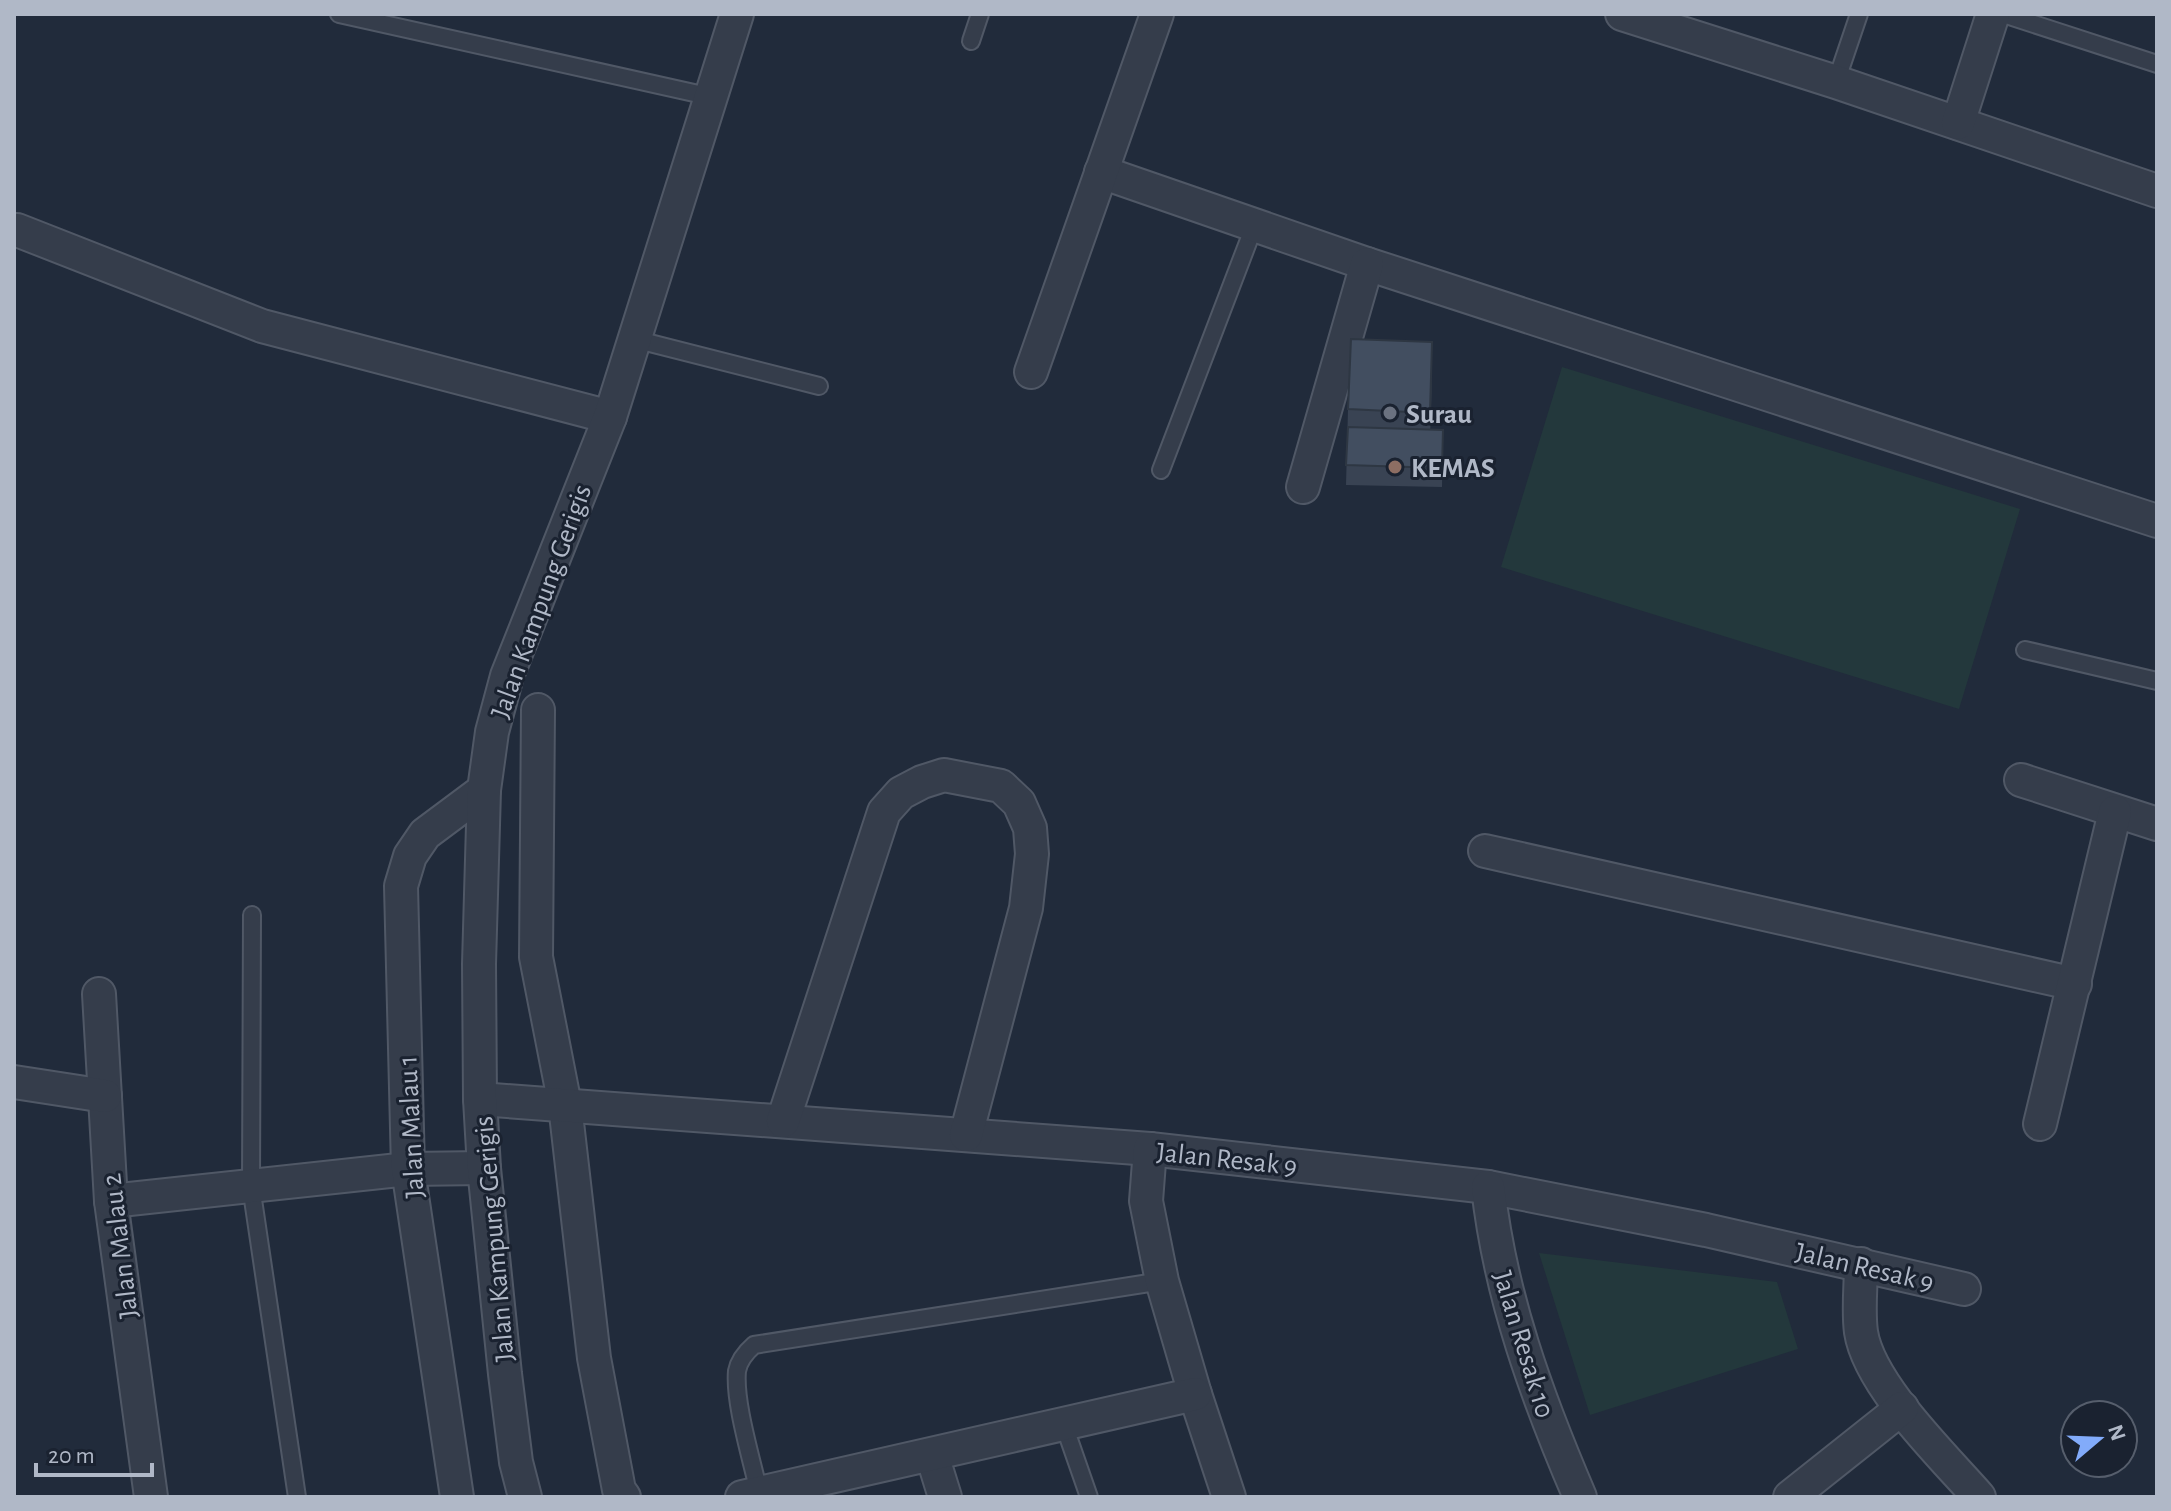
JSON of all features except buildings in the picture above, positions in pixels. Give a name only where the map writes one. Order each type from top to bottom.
[{"type":"street","name":"Jalan Kampung Gerigis","points":[[525,1497],[516,1462],[484,1168],[480,1099],[479,964],[484,790],[492,732],[507,676],[610,417],[737,14]]},
{"type":"street","points":[[1031,372],[1157,14]]},
{"type":"street","points":[[1622,14],[1693,25],[1836,82],[2157,191]]},
{"type":"street","points":[[1958,123],[1993,14]]},
{"type":"street","points":[[1101,172],[1367,264],[2157,521]]},
{"type":"street","points":[[17,230],[262,326],[610,417]]},
{"type":"street","points":[[1303,487],[1367,264]]},
{"type":"street","points":[[538,710],[536,957],[565,1105],[594,1358],[619,1490],[624,1497]]},
{"type":"street","points":[[783,1121],[884,812],[901,793],[944,775],[1001,786],[1019,803],[1030,828],[1032,854],[1026,908],[966,1135]]},
{"type":"street","points":[[2021,780],[2157,824]]},
{"type":"street","name":"Jalan Malau 1","points":[[457,1497],[408,1169],[401,886],[410,856],[425,834],[484,790]]},
{"type":"street","points":[[2040,1124],[2115,812]]},
{"type":"street","points":[[1485,851],[2075,984]]},
{"type":"street","name":"Jalan Malau 2","points":[[99,994],[111,1201],[151,1497]]},
{"type":"street","points":[[14,1082],[105,1096]]},
{"type":"street","name":"Jalan Resak 9","points":[[480,1099],[1150,1149],[1488,1187],[1706,1230],[1964,1289]]},
{"type":"street","points":[[1150,1149],[1146,1201],[1162,1281],[1229,1497]]},
{"type":"street","points":[[111,1201],[408,1169],[484,1168]]},
{"type":"street","name":"Jalan Resak 10","points":[[1488,1187],[1493,1234],[1503,1281],[1531,1374],[1580,1497]]},
{"type":"street","points":[[1861,1264],[1861,1332],[1869,1358],[1902,1408],[1979,1497]]},
{"type":"street","points":[[750,1495],[1195,1394]]},
{"type":"street","points":[[1790,1497],[1902,1408]]},
{"type":"street","points":[[932,1455],[945,1497]]},
{"type":"lane","points":[[339,14],[712,97]]},
{"type":"lane","points":[[971,41],[980,14]]},
{"type":"lane","points":[[1836,82],[1859,14]]},
{"type":"lane","points":[[2003,14],[2157,64]]},
{"type":"lane","points":[[1161,470],[1255,224]]},
{"type":"lane","points":[[634,339],[819,386]]},
{"type":"lane","points":[[2025,650],[2157,681]]},
{"type":"lane","points":[[252,915],[251,1186],[297,1497]]},
{"type":"lane","points":[[750,1495],[737,1368],[744,1353],[754,1345],[1162,1281]]},
{"type":"lane","points":[[1064,1425],[1089,1497]]},
{"type":"green space","points":[[1562,367],[2020,509],[1959,709],[1501,567]]},
{"type":"green space","points":[[1539,1253],[1777,1282],[1798,1349],[1590,1415]]},
{"type":"place","name":"Surau","points":[[1390,413]]},
{"type":"place","name":"KEMAS","points":[[1395,467]]}]
